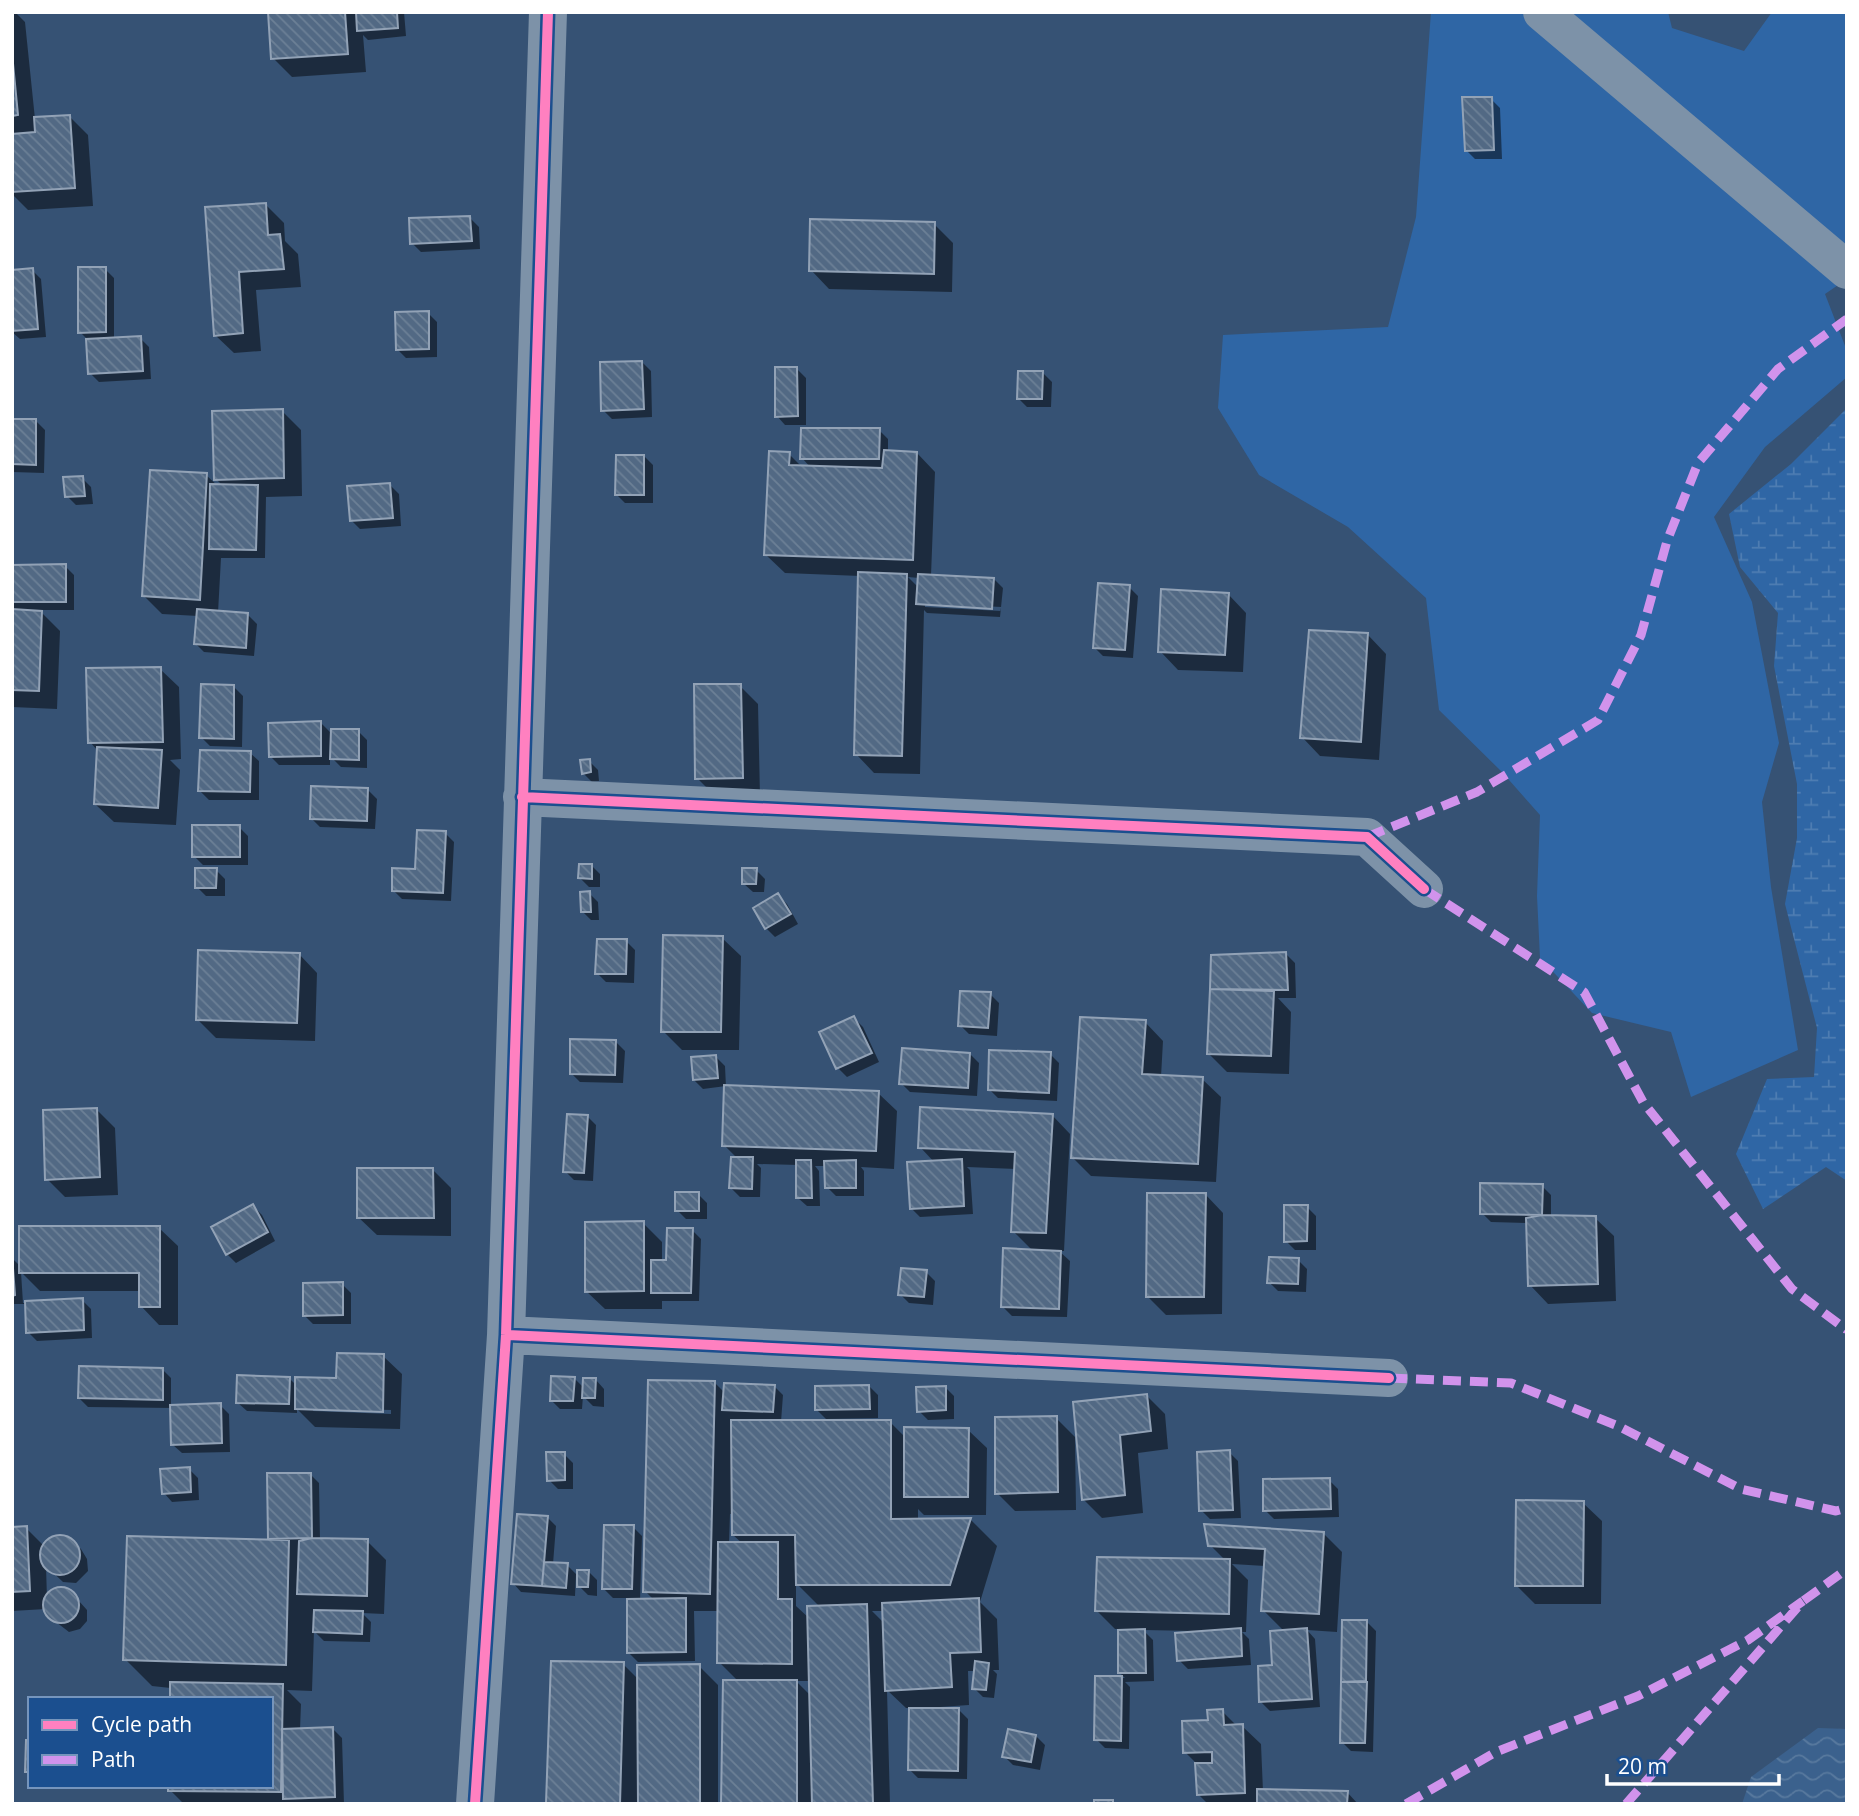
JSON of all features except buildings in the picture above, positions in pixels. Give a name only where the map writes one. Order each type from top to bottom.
[{"type":"street","points":[[475,1804],[506,1335],[548,12]]},
{"type":"street","points":[[1542,12],[1847,270]]},
{"type":"street","points":[[523,797],[1367,837],[1424,889]]},
{"type":"street","points":[[506,1335],[1389,1378]]},
{"type":"green space","points":[[1431,12],[1668,12],[1672,28],[1744,51],[1772,12],[1847,12],[1847,279],[1825,294],[1847,351],[1847,377],[1765,447],[1714,517],[1752,602],[1779,743],[1762,802],[1771,887],[1798,1050],[1691,1097],[1671,1032],[1592,1013],[1540,958],[1537,896],[1540,815],[1502,772],[1439,710],[1426,598],[1348,527],[1259,475],[1218,408],[1223,335],[1388,327],[1416,217]]},
{"type":"green space","points":[[1847,408],[1847,1181],[1826,1167],[1763,1209],[1736,1154],[1767,1079],[1814,1077],[1817,1028],[1785,904],[1797,838],[1797,784],[1774,666],[1778,613],[1740,567],[1729,514],[1791,464]]},
{"type":"water","points":[[1818,1728],[1847,1729],[1847,1804],[1742,1804],[1751,1777]]},
{"type":"marked path","points":[[1367,837],[1477,792],[1598,720],[1641,635],[1667,541],[1698,463],[1778,369],[1847,319]]},
{"type":"marked path","points":[[1424,889],[1584,992],[1643,1102],[1792,1289],[1847,1330]]},
{"type":"marked path","points":[[1389,1378],[1511,1383],[1618,1426],[1741,1489],[1836,1511],[1847,1508]]},
{"type":"marked path","points":[[1626,1804],[1803,1601],[1847,1569]]},
{"type":"marked path","points":[[1406,1804],[1496,1752],[1638,1696],[1748,1640],[1803,1601]]},
{"type":"cycle path","points":[[475,1804],[506,1335],[548,12]]},
{"type":"cycle path","points":[[522,797],[1367,837],[1424,889]]},
{"type":"cycle path","points":[[506,1335],[1389,1378]]}]
